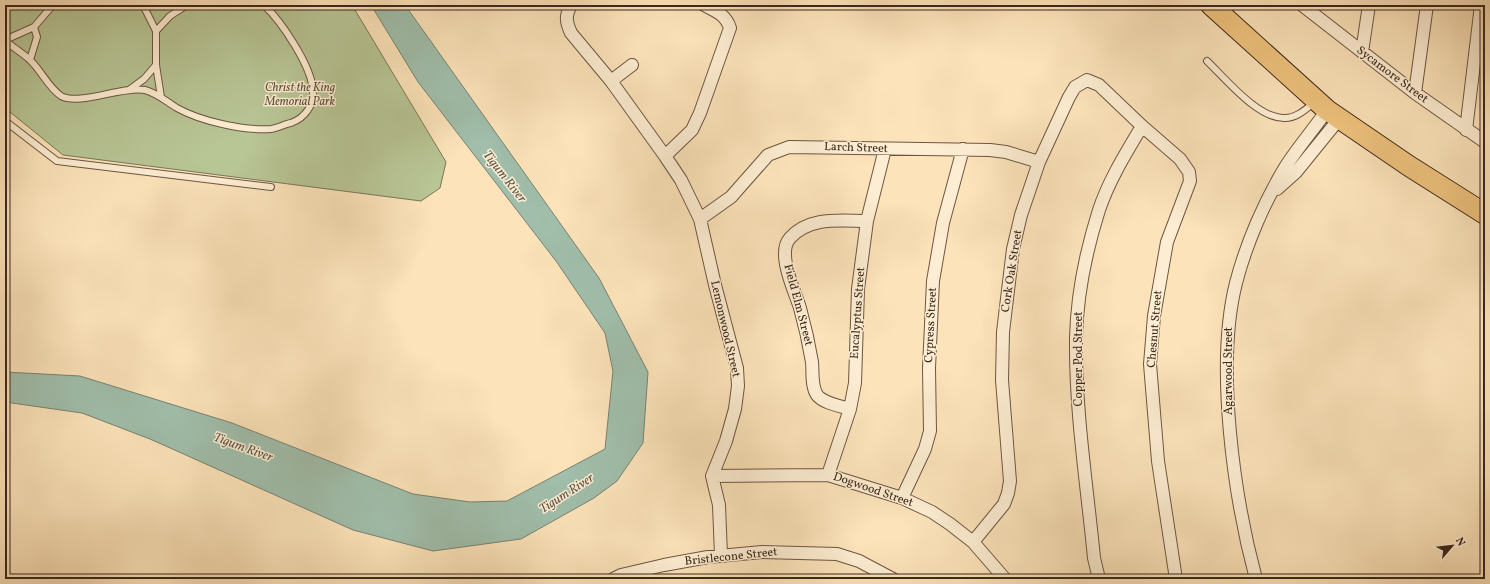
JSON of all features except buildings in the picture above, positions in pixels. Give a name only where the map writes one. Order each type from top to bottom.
[{"type":"highway","points":[[1211,5],[1327,110],[1485,214]]},
{"type":"street","name":"Lemonwood Street","points":[[571,5],[566,16],[567,24],[571,33],[611,81],[665,156],[681,180],[700,219],[737,368],[738,386],[735,409],[726,441],[712,476]]},
{"type":"street","points":[[665,156],[692,130],[700,113],[730,28],[728,20],[723,15],[704,5]]},
{"type":"street","name":"Sycamore Street","points":[[1302,5],[1315,10],[1362,52],[1415,93],[1485,142]]},
{"type":"street","points":[[1362,52],[1369,5]]},
{"type":"street","points":[[1415,93],[1427,5]]},
{"type":"street","points":[[1466,130],[1481,5]]},
{"type":"street","points":[[611,81],[632,65]]},
{"type":"street","name":"Cork Oak Street","points":[[973,542],[1004,504],[1008,493],[1010,481],[1002,380],[1003,332],[1013,249],[1021,215],[1039,162],[1069,97],[1075,87],[1088,80],[1099,85],[1142,126]]},
{"type":"street","name":"Agarwood Street","points":[[1256,579],[1243,521],[1227,394],[1230,313],[1236,282],[1262,213],[1286,166],[1327,110]]},
{"type":"street","name":"Copper Pod Street","points":[[1099,579],[1094,558],[1077,386],[1076,337],[1079,303],[1088,252],[1100,209],[1111,180],[1142,126]]},
{"type":"street","name":"Chesnut Street","points":[[1142,126],[1185,165],[1190,181],[1167,242],[1154,316],[1150,364],[1158,461],[1176,579]]},
{"type":"street","name":"Larch Street","points":[[700,219],[731,197],[759,162],[768,155],[789,147],[807,146],[885,149],[963,149],[1006,152],[1039,162]]},
{"type":"street","name":"Eucalyptus Street","points":[[828,475],[850,409],[855,383],[858,289],[867,222],[885,149]]},
{"type":"street","name":"Cypress Street","points":[[902,498],[925,449],[930,431],[929,368],[933,281],[943,223],[963,149]]},
{"type":"street","name":"Field Elm Street","points":[[850,409],[823,400],[815,391],[807,336],[788,272],[785,250],[786,243],[790,238],[809,224],[832,221],[867,222]]},
{"type":"street","name":"Dogwood Street","points":[[712,476],[828,475],[902,498],[932,512],[973,542],[1005,579]]},
{"type":"street","points":[[712,476],[719,505],[721,555]]},
{"type":"street","name":"Bristlecone Street","points":[[613,579],[621,575],[664,565],[721,555],[762,552],[837,554],[859,561],[894,579]]},
{"type":"lane","points":[[53,5],[34,27],[5,41],[30,60],[46,80],[62,96],[76,99],[129,90],[146,90],[161,97],[178,108],[196,116],[240,128],[272,129],[296,121],[309,110],[313,102],[311,74],[284,29],[264,5]]},
{"type":"lane","points":[[143,5],[156,31],[156,65],[161,97]]},
{"type":"lane","points":[[156,31],[170,16],[187,5]]},
{"type":"lane","points":[[30,60],[36,37],[34,27]]},
{"type":"lane","points":[[1207,61],[1258,110],[1270,116],[1286,118],[1299,114],[1327,110]]},
{"type":"lane","points":[[129,90],[144,79],[156,65]]},
{"type":"lane","points":[[5,121],[57,161],[271,187]]},
{"type":"green space","name":"Christ the King Memorial Park","points":[[5,5],[352,5],[446,162],[440,188],[421,201],[63,155],[5,108]]},
{"type":"water","name":"Tigum River","points":[[371,5],[405,5],[599,278],[648,372],[643,443],[617,481],[594,498],[521,539],[433,551],[353,530],[150,439],[82,413],[5,402],[5,372],[80,376],[232,423],[413,494],[470,502],[507,501],[605,449],[613,371],[605,333],[556,261],[418,82]]}]
